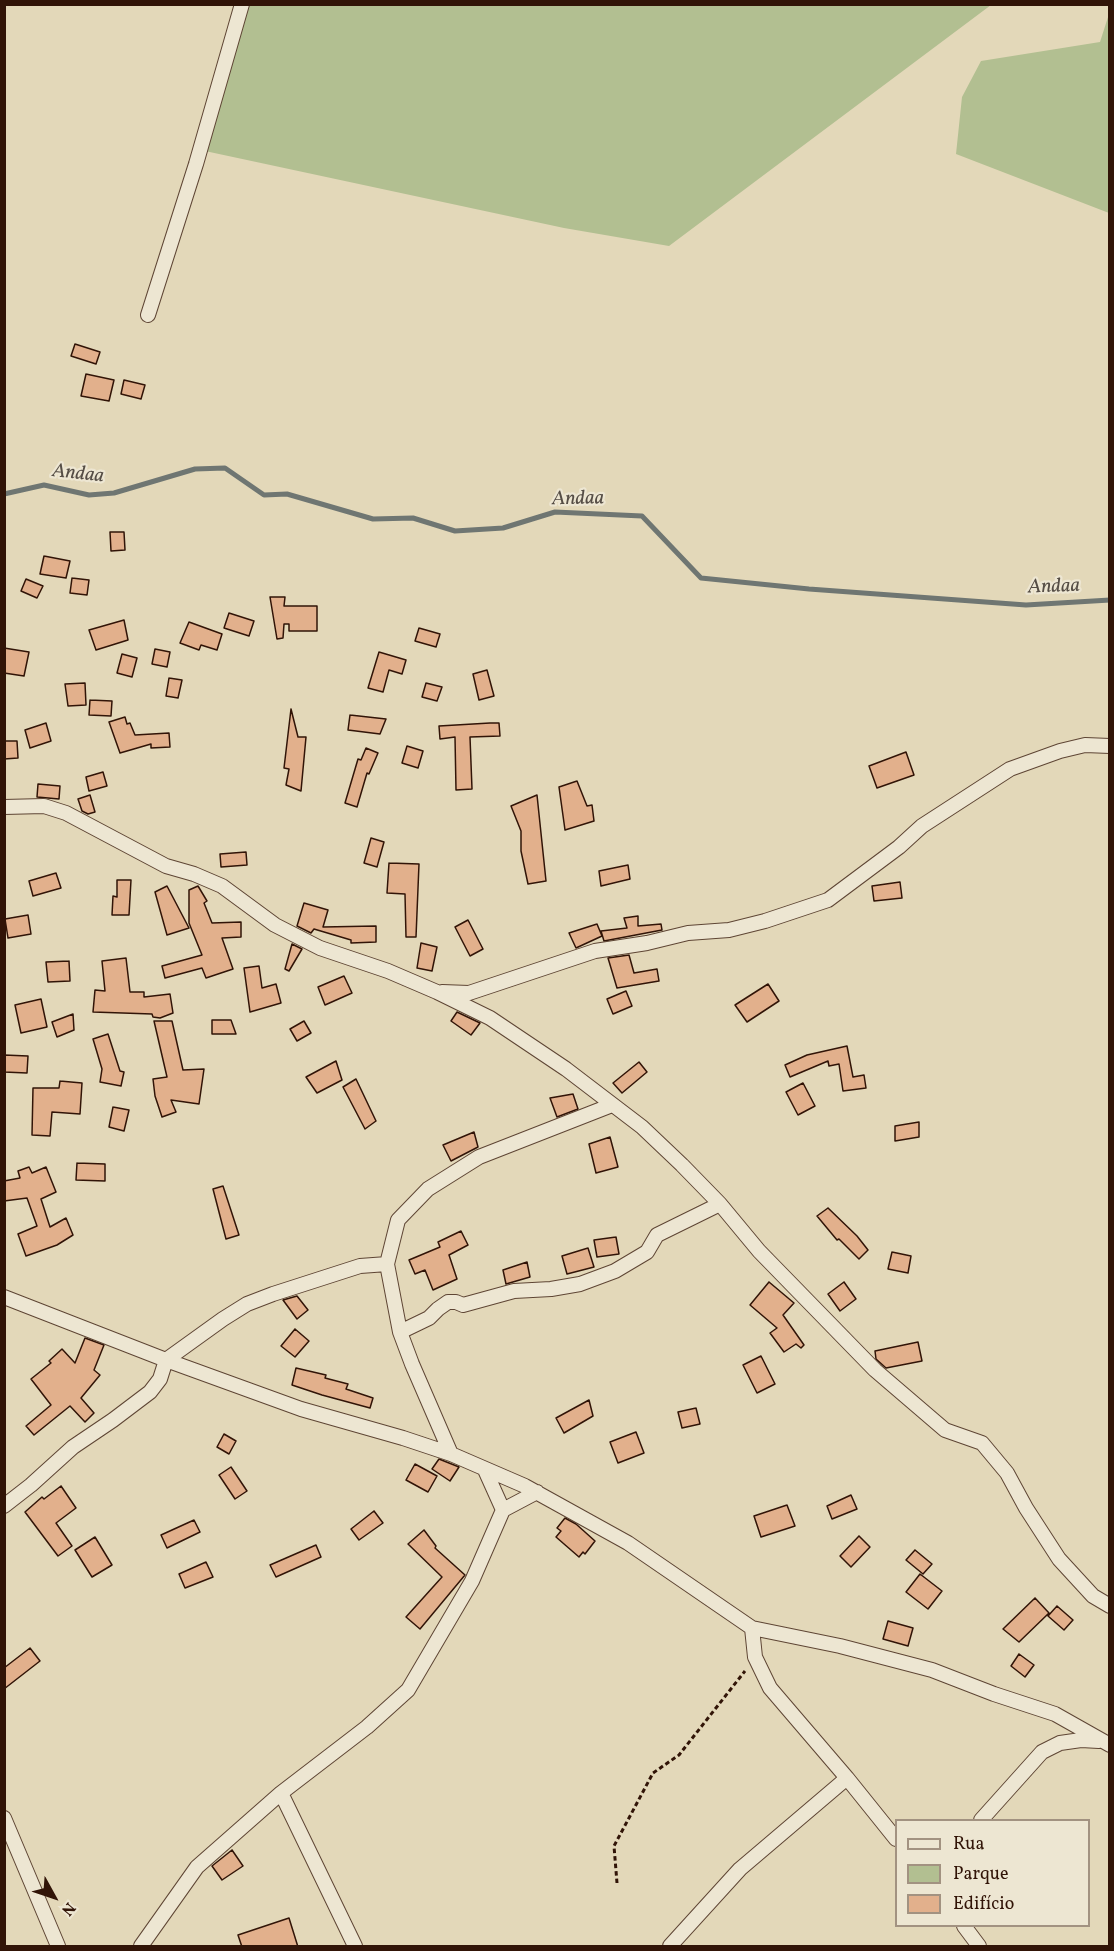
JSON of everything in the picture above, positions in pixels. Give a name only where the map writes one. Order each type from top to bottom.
[{"type":"street","points":[[148,315],[196,164],[242,4]]},
{"type":"street","points":[[437,992],[469,993],[595,951],[647,943],[688,933],[729,930],[765,921],[828,900],[899,847],[922,826],[1010,769],[1060,751],[1085,745],[1110,746]]},
{"type":"street","points":[[4,807],[44,806],[66,813],[166,866],[194,874],[222,886],[275,925],[320,948],[388,971],[490,1018],[566,1069],[642,1127],[720,1204],[759,1251],[875,1370],[945,1430],[982,1443],[1007,1473],[1026,1508],[1059,1558],[1093,1596],[1110,1606]]},
{"type":"street","points":[[451,1454],[400,1332],[387,1264],[398,1220],[428,1189],[479,1157],[612,1105]]},
{"type":"street","points":[[400,1332],[429,1318],[448,1302],[464,1305],[514,1291],[551,1289],[580,1284],[615,1270],[647,1252],[657,1235],[720,1204]]},
{"type":"street","points":[[4,1506],[73,1447],[150,1392],[160,1379],[166,1360],[247,1304],[360,1266],[387,1264]]},
{"type":"street","points":[[4,1297],[301,1409],[451,1454],[537,1492],[628,1543],[752,1628],[840,1646],[932,1670],[1055,1714],[1107,1743]]},
{"type":"street","points":[[485,1470],[503,1510]]},
{"type":"street","points":[[141,1947],[197,1867],[281,1793],[367,1727],[408,1690],[472,1581],[503,1510],[537,1492]]},
{"type":"street","points":[[752,1628],[755,1658],[770,1688],[895,1837]]},
{"type":"street","points":[[983,1819],[1042,1752],[1060,1743],[1081,1740],[1107,1743]]},
{"type":"street","points":[[676,1944],[740,1869],[847,1778]]},
{"type":"street","points":[[281,1793],[355,1947]]},
{"type":"street","points":[[4,1818],[58,1947]]},
{"type":"street","points":[[965,1927],[979,1947]]},
{"type":"path","points":[[617,1882],[614,1846],[653,1773],[679,1755],[755,1658]]},
{"type":"green space","points":[[249,5],[991,5],[669,246],[564,228],[205,151]]},
{"type":"green space","points":[[1109,14],[1109,213],[956,154],[962,97],[981,61],[1100,42]]},
{"type":"building","points":[[75,344],[100,352],[96,364],[71,356]]},
{"type":"building","points":[[86,374],[114,380],[109,401],[81,396]]},
{"type":"building","points":[[124,380],[145,385],[141,399],[121,394]]},
{"type":"building","points":[[110,532],[124,532],[125,550],[111,551]]},
{"type":"building","points":[[44,556],[70,561],[66,578],[40,574]]},
{"type":"building","points":[[72,578],[89,580],[87,595],[70,593]]},
{"type":"building","points":[[26,579],[43,586],[37,598],[21,591]]},
{"type":"building","points":[[270,597],[285,597],[284,606],[317,606],[317,631],[289,631],[289,624],[284,624],[283,638],[277,639]]},
{"type":"building","points":[[229,613],[254,621],[249,636],[224,628]]},
{"type":"building","points":[[124,620],[128,640],[96,650],[89,630]]},
{"type":"building","points":[[189,622],[222,634],[217,650],[201,645],[199,650],[180,643]]},
{"type":"building","points":[[419,628],[440,634],[436,647],[415,641]]},
{"type":"building","points":[[4,648],[29,652],[24,676],[4,673]]},
{"type":"building","points":[[155,649],[170,652],[167,667],[152,664]]},
{"type":"building","points":[[379,652],[406,660],[402,674],[389,670],[383,692],[368,688]]},
{"type":"building","points":[[122,654],[137,658],[132,677],[117,673]]},
{"type":"building","points":[[487,670],[494,696],[479,700],[473,674]]},
{"type":"building","points":[[169,678],[182,680],[178,698],[166,696]]},
{"type":"building","points":[[85,683],[86,705],[68,706],[65,684]]},
{"type":"building","points":[[426,683],[442,687],[437,701],[422,697]]},
{"type":"building","points":[[90,700],[112,701],[111,716],[89,715]]},
{"type":"building","points":[[291,709],[298,737],[306,737],[301,791],[286,785],[289,769],[284,768]]},
{"type":"building","points":[[350,715],[386,719],[380,734],[348,730]]},
{"type":"building","points":[[125,717],[135,735],[169,733],[170,747],[151,748],[151,744],[120,753],[109,722]]},
{"type":"building","points":[[46,723],[51,741],[30,748],[25,730]]},
{"type":"building","points":[[499,723],[500,736],[470,737],[472,789],[456,790],[455,737],[440,739],[439,726]]},
{"type":"building","points":[[4,741],[17,741],[18,758],[4,759]]},
{"type":"building","points":[[407,746],[423,751],[418,768],[402,763]]},
{"type":"building","points":[[366,748],[378,753],[369,774],[367,773],[357,807],[345,803],[358,759],[361,760]]},
{"type":"building","points":[[906,752],[914,775],[877,788],[869,766]]},
{"type":"building","points":[[103,772],[107,786],[89,791],[86,777]]},
{"type":"building","points":[[577,781],[587,806],[592,805],[594,821],[565,830],[559,787]]},
{"type":"building","points":[[38,784],[60,786],[59,799],[37,797]]},
{"type":"building","points":[[90,795],[95,812],[88,814],[82,811],[78,799]]},
{"type":"building","points":[[537,795],[546,881],[528,884],[521,851],[521,831],[511,806]]},
{"type":"building","points":[[371,838],[384,842],[377,867],[364,863]]},
{"type":"building","points":[[246,852],[247,865],[221,867],[220,854]]},
{"type":"building","points":[[389,863],[419,864],[416,937],[406,937],[405,894],[387,893]]},
{"type":"building","points":[[628,865],[630,879],[601,886],[599,871]]},
{"type":"building","points":[[56,873],[61,888],[33,896],[29,881]]},
{"type":"building","points":[[117,880],[131,880],[129,915],[112,915],[113,896],[117,897]]},
{"type":"building","points":[[900,882],[902,898],[874,901],[872,886]]},
{"type":"building","points":[[167,886],[189,928],[167,935],[155,892]]},
{"type":"building","points":[[198,886],[207,901],[204,903],[212,923],[241,922],[241,937],[222,938],[233,969],[206,978],[202,968],[165,978],[162,966],[202,955],[189,923],[189,890]]},
{"type":"building","points":[[304,903],[328,910],[323,927],[376,926],[376,942],[351,943],[351,940],[314,929],[311,933],[297,926]]},
{"type":"building","points":[[28,915],[31,934],[8,938],[5,919]]},
{"type":"building","points":[[638,916],[638,926],[661,924],[662,930],[604,941],[601,931],[627,928],[624,918]]},
{"type":"building","points":[[468,920],[483,949],[470,956],[455,927]]},
{"type":"building","points":[[597,924],[602,936],[576,948],[569,933]]},
{"type":"building","points":[[421,943],[437,947],[432,971],[417,968]]},
{"type":"building","points":[[292,944],[302,949],[289,971],[285,969]]},
{"type":"building","points":[[629,955],[634,973],[657,969],[659,981],[617,988],[608,958]]},
{"type":"building","points":[[126,958],[130,992],[144,992],[144,997],[170,994],[173,1013],[160,1018],[153,1017],[152,1014],[93,1012],[95,990],[105,991],[102,961]]},
{"type":"building","points":[[69,961],[70,981],[48,982],[46,962]]},
{"type":"building","points":[[259,966],[262,988],[276,984],[281,1003],[250,1012],[244,968]]},
{"type":"building","points":[[344,976],[352,993],[325,1005],[318,987]]},
{"type":"building","points":[[768,984],[779,1001],[747,1022],[735,1005]]},
{"type":"building","points":[[626,991],[632,1006],[613,1014],[607,999]]},
{"type":"building","points":[[41,999],[47,1027],[21,1033],[15,1005]]},
{"type":"building","points":[[457,1012],[480,1023],[471,1035],[451,1021]]},
{"type":"building","points":[[73,1014],[74,1030],[57,1037],[52,1022]]},
{"type":"building","points":[[212,1020],[231,1020],[236,1034],[212,1034]]},
{"type":"building","points":[[154,1021],[172,1021],[183,1070],[204,1069],[199,1104],[171,1100],[176,1112],[162,1117],[155,1096],[153,1079],[167,1077]]},
{"type":"building","points":[[304,1021],[311,1033],[297,1041],[290,1029]]},
{"type":"building","points":[[108,1034],[120,1071],[124,1072],[121,1086],[100,1082],[102,1069],[93,1039]]},
{"type":"building","points":[[847,1046],[853,1077],[864,1075],[866,1088],[843,1091],[839,1064],[829,1066],[828,1061],[790,1077],[785,1065],[807,1055]]},
{"type":"building","points":[[4,1055],[28,1056],[27,1073],[4,1072]]},
{"type":"building","points":[[336,1061],[342,1080],[317,1093],[306,1077]]},
{"type":"building","points":[[639,1062],[647,1072],[622,1093],[613,1083]]},
{"type":"building","points":[[356,1079],[376,1121],[365,1129],[343,1087]]},
{"type":"building","points":[[60,1081],[82,1083],[80,1114],[52,1112],[50,1136],[32,1135],[33,1088],[59,1088]]},
{"type":"building","points":[[803,1083],[815,1106],[798,1115],[786,1092]]},
{"type":"building","points":[[573,1094],[578,1109],[557,1117],[550,1098]]},
{"type":"building","points":[[113,1107],[129,1110],[124,1131],[109,1127]]},
{"type":"building","points":[[919,1122],[919,1137],[895,1141],[895,1126]]},
{"type":"building","points":[[474,1132],[478,1147],[451,1161],[443,1145]]},
{"type":"building","points":[[610,1137],[618,1167],[596,1173],[589,1144]]},
{"type":"building","points":[[77,1163],[105,1164],[105,1181],[76,1180]]},
{"type":"building","points":[[29,1167],[32,1173],[46,1167],[56,1192],[41,1199],[50,1227],[66,1218],[73,1235],[57,1245],[26,1256],[18,1234],[37,1226],[27,1198],[4,1201],[4,1181],[20,1178],[18,1171]]},
{"type":"building","points":[[223,1186],[239,1235],[226,1239],[213,1189]]},
{"type":"building","points":[[828,1208],[868,1250],[859,1259],[839,1239],[837,1240],[817,1216]]},
{"type":"building","points":[[461,1231],[468,1245],[449,1255],[457,1279],[433,1290],[425,1270],[415,1274],[409,1260],[440,1247],[438,1242]]},
{"type":"building","points":[[616,1237],[619,1254],[597,1257],[594,1240]]},
{"type":"building","points":[[588,1248],[594,1267],[567,1274],[562,1256]]},
{"type":"building","points":[[892,1252],[911,1256],[908,1273],[888,1269]]},
{"type":"building","points":[[527,1262],[530,1277],[506,1284],[503,1270]]},
{"type":"building","points":[[769,1282],[794,1303],[783,1315],[804,1345],[801,1348],[796,1344],[784,1352],[770,1333],[777,1328],[750,1305]]},
{"type":"building","points":[[844,1282],[856,1299],[840,1311],[828,1294]]},
{"type":"building","points":[[297,1296],[308,1310],[297,1319],[283,1300]]},
{"type":"building","points":[[295,1329],[309,1341],[295,1357],[281,1346]]},
{"type":"building","points":[[85,1338],[104,1345],[94,1370],[100,1375],[81,1398],[94,1413],[85,1422],[70,1406],[34,1435],[26,1426],[51,1405],[31,1379],[51,1363],[49,1361],[62,1349],[75,1363]]},
{"type":"building","points":[[918,1342],[922,1361],[886,1368],[876,1359],[875,1351]]},
{"type":"building","points":[[761,1356],[775,1384],[757,1393],[743,1365]]},
{"type":"building","points":[[296,1368],[326,1375],[325,1378],[348,1384],[346,1389],[373,1398],[370,1408],[292,1385]]},
{"type":"building","points":[[589,1400],[593,1416],[564,1433],[556,1418]]},
{"type":"building","points":[[696,1408],[700,1424],[682,1428],[678,1412]]},
{"type":"building","points":[[636,1432],[644,1453],[618,1463],[610,1442]]},
{"type":"building","points":[[224,1434],[236,1441],[229,1454],[217,1447]]},
{"type":"building","points":[[439,1459],[459,1467],[450,1481],[432,1469]]},
{"type":"building","points":[[415,1464],[437,1476],[428,1492],[406,1480]]},
{"type":"building","points":[[231,1467],[247,1491],[235,1499],[219,1475]]},
{"type":"building","points":[[61,1486],[76,1508],[56,1523],[72,1546],[58,1556],[25,1512],[42,1497],[44,1499]]},
{"type":"building","points":[[851,1495],[857,1509],[832,1519],[827,1506]]},
{"type":"building","points":[[787,1505],[795,1526],[761,1537],[754,1516]]},
{"type":"building","points":[[374,1511],[383,1523],[359,1540],[351,1529]]},
{"type":"building","points":[[565,1518],[576,1524],[595,1541],[585,1554],[583,1552],[579,1557],[556,1537],[561,1531],[557,1528]]},
{"type":"building","points":[[194,1520],[200,1532],[167,1548],[161,1535]]},
{"type":"building","points":[[424,1530],[436,1546],[435,1548],[465,1575],[420,1629],[406,1617],[442,1577],[408,1544]]},
{"type":"building","points":[[859,1536],[870,1547],[851,1567],[840,1556]]},
{"type":"building","points":[[95,1537],[112,1565],[92,1577],[75,1550]]},
{"type":"building","points":[[316,1545],[321,1557],[276,1577],[270,1565]]},
{"type":"building","points":[[915,1550],[932,1564],[923,1574],[906,1560]]},
{"type":"building","points":[[206,1562],[213,1577],[185,1588],[179,1574]]},
{"type":"building","points":[[920,1574],[942,1591],[928,1609],[906,1592]]},
{"type":"building","points":[[1035,1598],[1049,1613],[1019,1642],[1003,1629]]},
{"type":"building","points":[[1057,1606],[1073,1620],[1064,1630],[1048,1616]]},
{"type":"building","points":[[888,1621],[913,1628],[908,1646],[883,1639]]},
{"type":"building","points":[[30,1648],[40,1661],[4,1689],[4,1668]]},
{"type":"building","points":[[1019,1654],[1034,1665],[1025,1677],[1011,1666]]},
{"type":"building","points":[[232,1850],[243,1866],[222,1880],[212,1866]]},
{"type":"building","points":[[289,1918],[298,1947],[242,1947],[238,1935]]},
{"type":"waterway","name":"Andaa","points":[[4,494],[44,485],[89,495],[114,493],[195,469],[225,468],[264,495],[287,494],[373,519],[413,518],[455,531],[503,528],[555,512],[642,516],[701,578],[809,589],[1026,605],[1110,600]]}]
